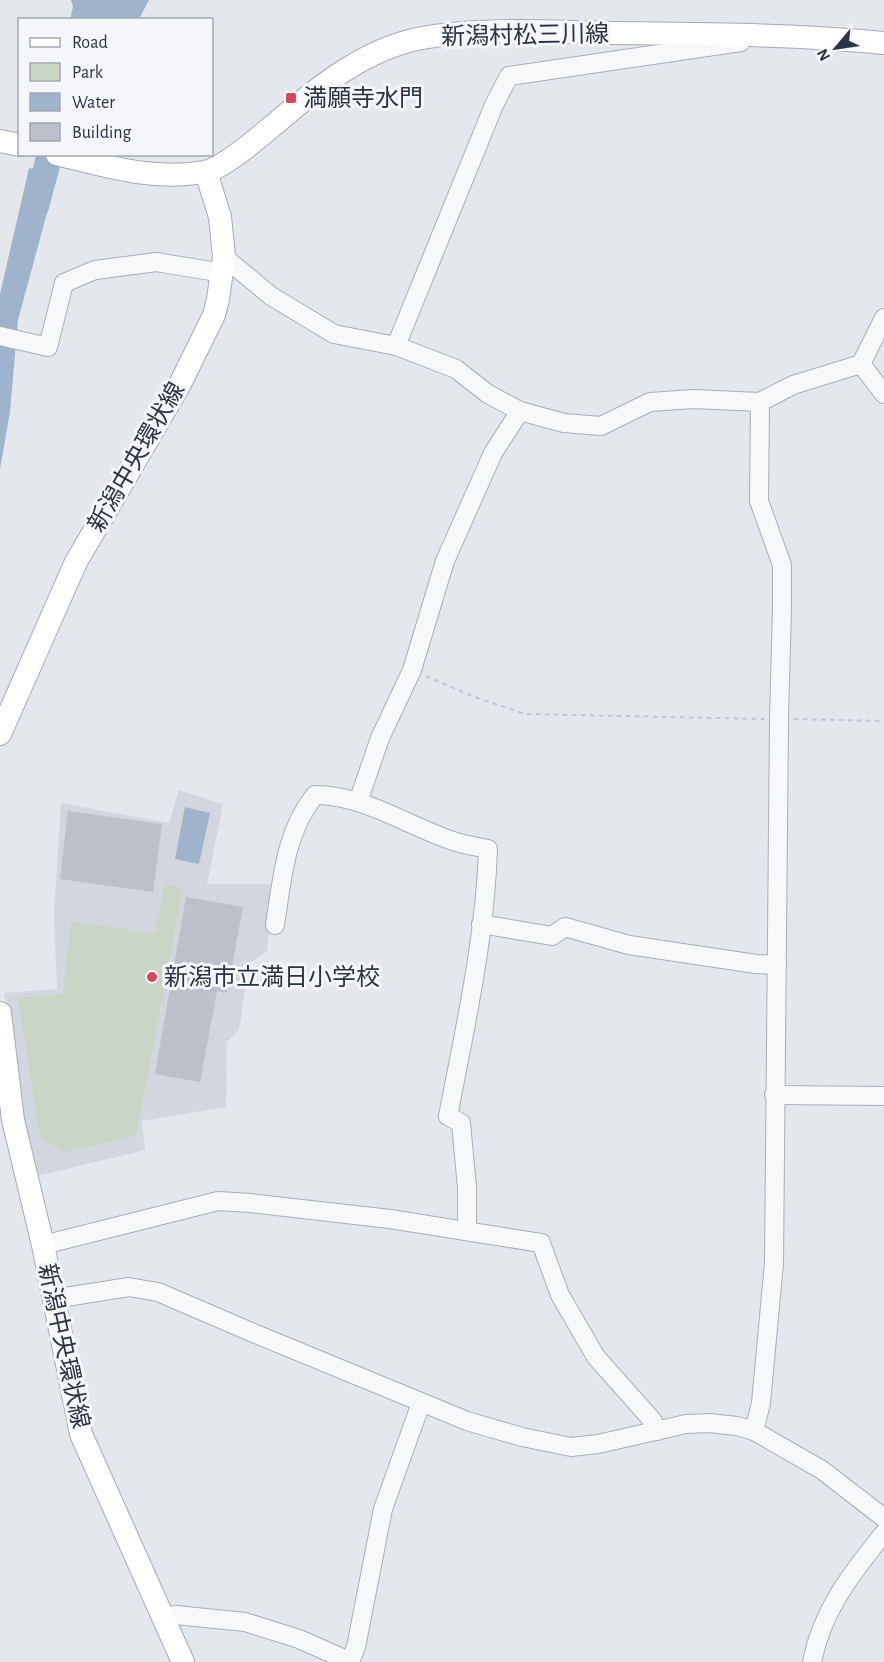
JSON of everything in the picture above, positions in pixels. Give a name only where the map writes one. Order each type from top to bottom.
[{"type":"main road","name":"新潟村松三川線","points":[[206,172],[242,151],[304,99],[354,64],[420,38],[456,33],[536,32],[784,36],[884,43]]},
{"type":"main road","points":[[0,141],[18,146]]},
{"type":"main road","points":[[65,156],[129,172],[154,175],[206,172]]},
{"type":"main road","name":"新潟中央環状線","points":[[0,734],[76,562],[180,384],[214,315],[224,265],[220,217],[206,172]]},
{"type":"main road","name":"新潟中央環状線","points":[[0,1013],[13,1120],[43,1245],[81,1434],[183,1662]]},
{"type":"street","points":[[396,346],[494,105],[510,75],[784,36]]},
{"type":"street","points":[[0,336],[48,347],[64,283],[94,270],[156,262],[224,265],[334,334],[396,346],[456,369],[488,394],[520,411],[564,423],[602,426],[650,402],[693,399],[760,402],[793,385],[861,364],[884,318]]},
{"type":"street","points":[[861,364],[884,394]]},
{"type":"street","points":[[754,1431],[761,1403],[774,1263],[778,719],[782,565],[759,501],[760,402]]},
{"type":"street","points":[[358,802],[380,738],[412,670],[445,561],[493,453],[520,411]]},
{"type":"street","points":[[275,926],[283,872],[293,833],[302,811],[315,795],[334,795],[358,802],[456,842],[488,849],[481,924],[470,1000],[448,1116],[461,1123],[467,1188],[467,1230]]},
{"type":"street","points":[[481,924],[552,936],[565,927],[629,945],[756,964],[777,965]]},
{"type":"street","points":[[774,1095],[884,1096]]},
{"type":"street","points":[[43,1245],[218,1201],[390,1219],[541,1243],[560,1295],[596,1357],[652,1420],[657,1431]]},
{"type":"street","points":[[53,1299],[129,1287],[158,1292],[467,1421],[522,1437],[571,1447],[598,1444],[686,1424],[709,1423],[737,1426],[754,1431],[822,1470],[884,1518]]},
{"type":"street","points":[[164,1617],[176,1615],[245,1622],[298,1639],[350,1662],[356,1647],[383,1509],[421,1403]]},
{"type":"street","points":[[812,1662],[828,1614],[845,1582],[884,1533]]},
{"type":"path","points":[[412,670],[472,696],[525,714],[884,721]]},
{"type":"shaded area","name":"新潟市立満日小学校","points":[[179,790],[223,804],[207,884],[273,884],[267,951],[249,964],[239,1030],[227,1042],[226,1107],[142,1121],[145,1150],[33,1177],[13,1083],[4,993],[57,989],[54,916],[61,803],[169,823]]},
{"type":"green space","points":[[164,884],[183,888],[136,1136],[63,1152],[40,1137],[18,998],[63,994],[71,921],[155,934]]},
{"type":"water","points":[[71,0],[149,0],[140,18],[70,18],[73,7]]},
{"type":"water","points":[[29,168],[57,176],[18,320],[10,412],[0,469],[0,294]]},
{"type":"water","points":[[185,807],[210,813],[199,864],[175,859]]},
{"type":"building","points":[[68,811],[162,824],[153,892],[60,879]]},
{"type":"building","points":[[186,897],[243,907],[227,993],[217,991],[200,1082],[155,1074]]},
{"type":"waterway","points":[[36,206],[49,156]]},
{"type":"place","name":"満願寺水門","points":[[291,98]]},
{"type":"place","name":"新潟市立満日小学校","points":[[152,977]]}]
